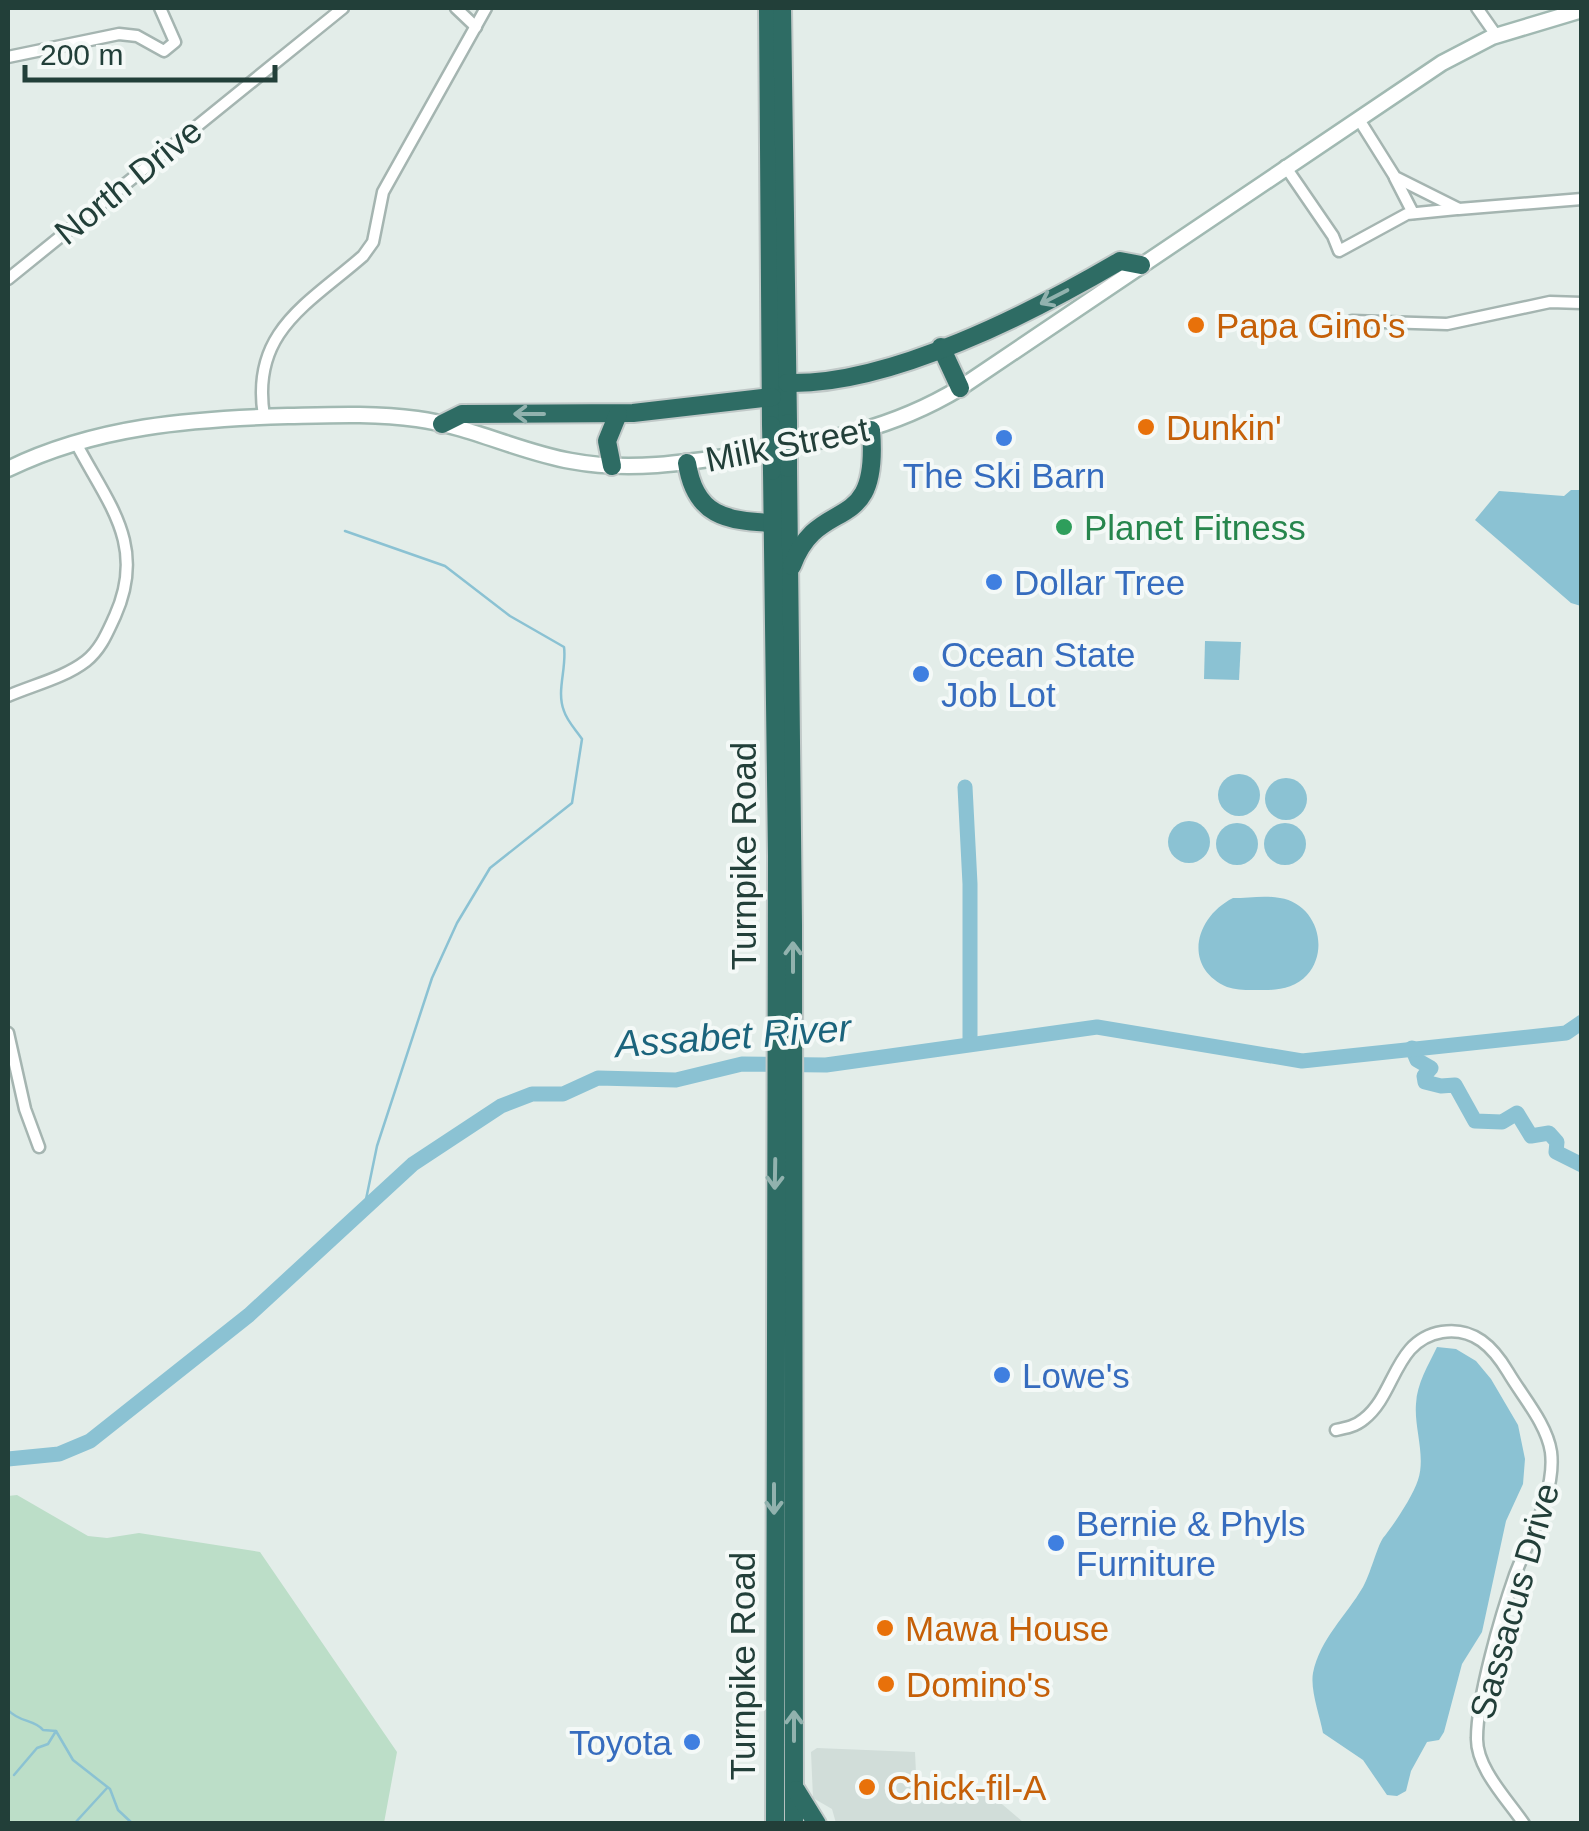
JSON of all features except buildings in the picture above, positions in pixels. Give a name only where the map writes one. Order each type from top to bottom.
[{"type":"highway","name":"Turnpike Road","points":[[768,8],[772,397],[779,424]]},
{"type":"highway","name":"Turnpike Road","points":[[782,8],[787,383],[779,424],[780,469],[773,524],[785,1076],[794,1824]]},
{"type":"highway","points":[[787,383],[818,383],[858,374],[941,347],[1021,314],[1120,261],[1142,266]]},
{"type":"highway","points":[[941,347],[960,388]]},
{"type":"highway","points":[[442,424],[462,414],[618,414],[772,397]]},
{"type":"highway","points":[[612,466],[607,442],[618,414]]},
{"type":"highway","points":[[790,576],[804,542],[860,502],[870,485],[874,464],[871,430]]},
{"type":"highway","points":[[687,463],[696,492],[714,512],[740,522],[773,524]]},
{"type":"highway","name":"Turnpike Road","points":[[780,469],[789,499],[790,576],[784,1055]]},
{"type":"highway","points":[[789,499],[804,516],[831,520]]},
{"type":"highway","name":"Turnpike Road","points":[[775,1824],[785,1076]]},
{"type":"highway","points":[[795,1788],[817,1824]]},
{"type":"main road","name":"Milk Street","points":[[8,469],[76,443],[151,425],[264,416],[384,416],[442,424],[558,459],[612,466],[687,463],[839,439],[871,430],[914,414],[960,388],[1458,53],[1496,35],[1582,10]]},
{"type":"street","points":[[8,57],[118,34],[137,36],[164,51],[175,42],[160,8]]},
{"type":"street","name":"North Drive","points":[[8,279],[342,8]]},
{"type":"street","points":[[456,8],[476,27]]},
{"type":"street","points":[[264,416],[262,372],[272,343],[290,319],[364,256],[372,242],[384,192],[486,8]]},
{"type":"street","points":[[1477,8],[1496,35]]},
{"type":"street","points":[[1358,118],[1412,213]]},
{"type":"street","points":[[1285,166],[1340,252],[1412,213],[1582,199]]},
{"type":"street","points":[[1394,176],[1460,209]]},
{"type":"street","points":[[1352,320],[1447,324],[1533,305],[1582,304]]},
{"type":"street","points":[[8,696],[87,660],[106,638],[124,596],[128,547],[76,443]]},
{"type":"street","points":[[8,1033],[25,1109],[40,1147]]},
{"type":"street","name":"Sassacus Drive","points":[[1336,1430],[1354,1426],[1369,1414],[1414,1344],[1427,1336],[1453,1331],[1473,1335],[1493,1350],[1544,1432],[1551,1454],[1550,1480],[1500,1627],[1476,1739],[1485,1766],[1524,1824]]},
{"type":"shaded area","points":[[817,1748],[915,1752],[917,1795],[989,1793],[1023,1822],[1209,1823],[836,1823],[832,1809],[813,1798],[811,1752]]},
{"type":"green space","points":[[17,1495],[88,1536],[107,1538],[139,1533],[260,1552],[397,1752],[384,1823],[8,1823],[8,1496]]},
{"type":"water","points":[[1571,490],[1581,490],[1581,606],[1571,603],[1475,520],[1499,491],[1564,496]]},
{"type":"water","points":[[1205,641],[1241,642],[1239,680],[1204,679]]},
{"type":"water","points":[[1239,774],[1254,780],[1260,795],[1254,810],[1239,816],[1224,810],[1218,795],[1224,780]]},
{"type":"water","points":[[1286,778],[1301,784],[1307,799],[1301,814],[1286,820],[1271,814],[1265,799],[1271,784]]},
{"type":"water","points":[[1189,821],[1204,827],[1210,842],[1204,857],[1189,863],[1174,857],[1168,842],[1174,827]]},
{"type":"water","points":[[1237,823],[1252,829],[1258,844],[1252,859],[1237,865],[1222,859],[1216,844],[1222,829]]},
{"type":"water","points":[[1285,823],[1300,829],[1306,844],[1300,859],[1285,865],[1270,859],[1264,844],[1270,829]]},
{"type":"water","points":[[1233,898],[1280,898],[1302,908],[1310,917],[1316,928],[1318,952],[1303,979],[1282,988],[1251,990],[1227,987],[1213,978],[1199,955],[1199,942],[1210,917]]},
{"type":"water","points":[[1437,1347],[1456,1349],[1476,1361],[1491,1379],[1518,1425],[1525,1459],[1523,1484],[1506,1521],[1482,1632],[1462,1664],[1444,1732],[1439,1740],[1427,1742],[1411,1771],[1406,1791],[1397,1796],[1387,1795],[1363,1760],[1323,1733],[1312,1680],[1321,1649],[1363,1587],[1381,1542],[1418,1480],[1421,1461],[1417,1396]]},
{"type":"waterway","points":[[345,531],[445,566],[510,616],[564,647],[562,703],[582,739],[572,803],[490,868],[457,923],[432,978],[377,1146],[364,1209]]},
{"type":"waterway","points":[[965,787],[970,884],[970,1043]]},
{"type":"waterway","name":"Assabet River","points":[[8,1459],[59,1454],[90,1441],[249,1315],[413,1164],[501,1106],[532,1094],[563,1094],[598,1078],[676,1080],[742,1064],[826,1065],[1097,1027],[1302,1061],[1566,1033],[1582,1022]]},
{"type":"waterway","points":[[1412,1048],[1417,1060],[1431,1068],[1424,1076],[1425,1082],[1455,1085],[1475,1121],[1502,1122],[1517,1113],[1531,1136],[1549,1133],[1557,1142],[1556,1152],[1582,1165]]},
{"type":"waterway","points":[[8,1710],[43,1730],[56,1731],[73,1760],[110,1789],[118,1810],[133,1824]]},
{"type":"waterway","points":[[14,1775],[37,1748],[48,1744],[56,1731]]},
{"type":"waterway","points":[[74,1824],[107,1788]]},
{"type":"place","name":"Papa Gino's","points":[[1196,325]]},
{"type":"place","name":"Dunkin'","points":[[1146,427]]},
{"type":"place","name":"The Ski Barn","points":[[1004,438]]},
{"type":"place","name":"Planet Fitness","points":[[1064,527]]},
{"type":"place","name":"Dollar Tree","points":[[994,582]]},
{"type":"place","name":"Ocean State Job Lot","points":[[921,674]]},
{"type":"place","name":"Lowe's","points":[[1002,1375]]},
{"type":"place","name":"Bernie & Phyls Furniture","points":[[1056,1543]]},
{"type":"place","name":"Mawa House","points":[[885,1628]]},
{"type":"place","name":"Domino's","points":[[886,1684]]},
{"type":"place","name":"Toyota","points":[[692,1742]]},
{"type":"place","name":"Chick-fil-A","points":[[867,1787]]}]
